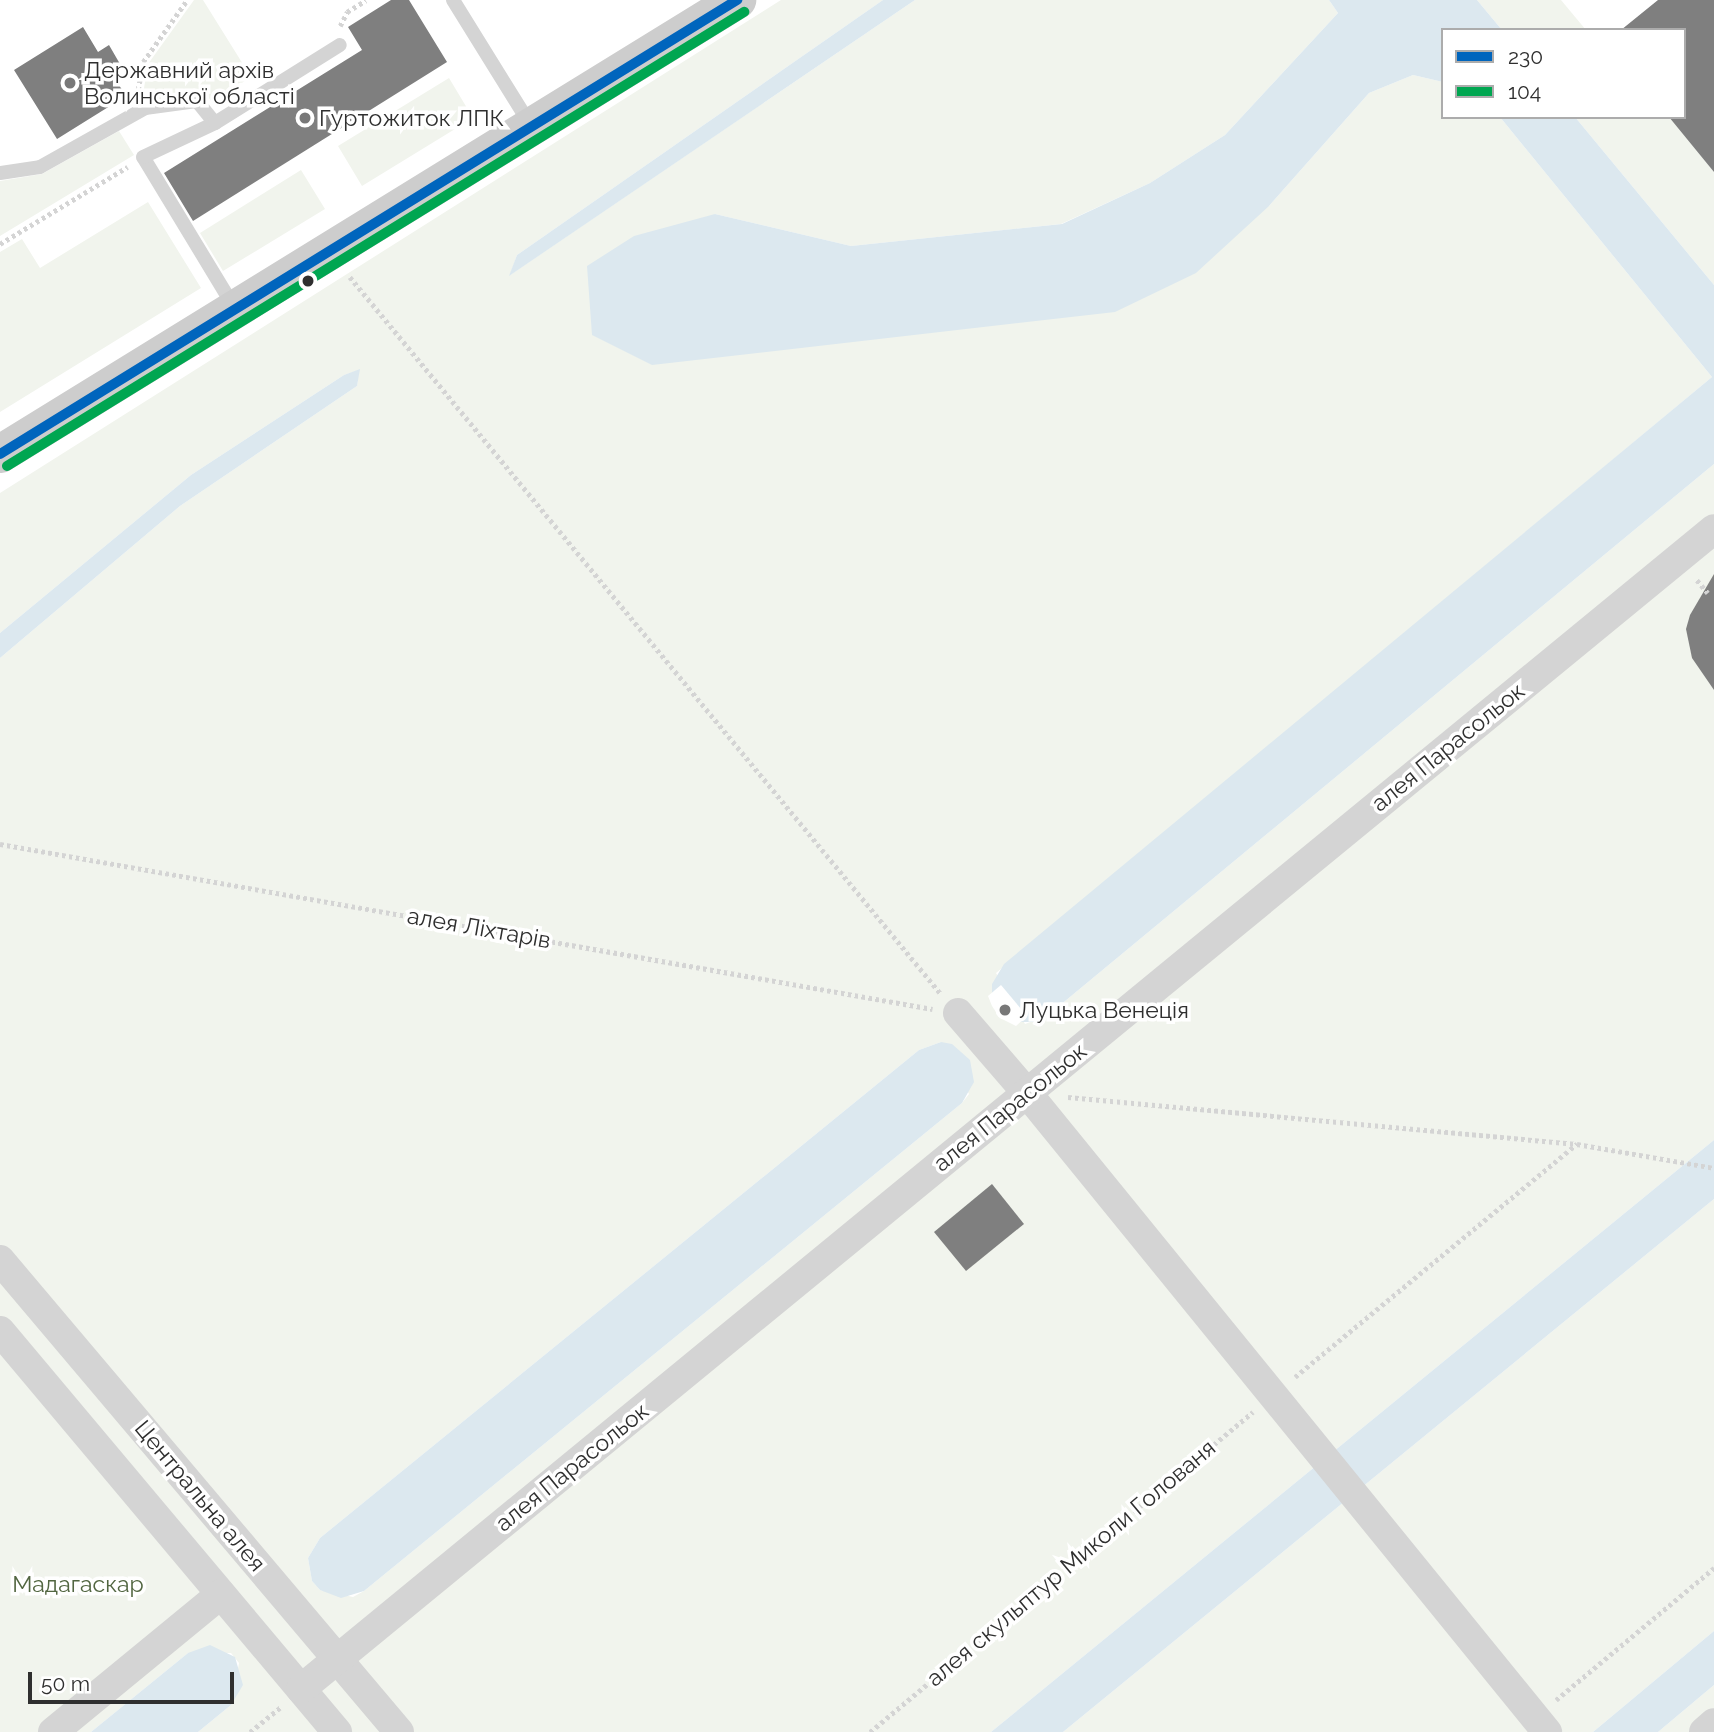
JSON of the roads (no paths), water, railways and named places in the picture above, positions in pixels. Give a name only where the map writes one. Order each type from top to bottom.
[{"type":"street","points":[[0,454],[737,0]]},
{"type":"street","name":"алея Парасольок","points":[[301,1689],[1714,528]]},
{"type":"street","points":[[958,1013],[1027,1093],[1541,1725]]},
{"type":"street","name":"Центральна алея","points":[[0,1260],[400,1732]]},
{"type":"street","name":"Центральна алея","points":[[0,1331],[337,1732]]},
{"type":"street","points":[[53,1732],[221,1594]]},
{"type":"street","points":[[1704,1732],[1714,1723]]},
{"type":"lane","points":[[453,0],[532,127]]},
{"type":"lane","points":[[235,308],[143,157],[215,123],[340,45]]},
{"type":"lane","points":[[0,173],[40,167],[145,108],[197,101],[215,123]]},
{"type":"place","name":"Державний архів Волинської області","points":[[70,83]]},
{"type":"place","name":"Гуртожиток ЛПК","points":[[305,118]]},
{"type":"place","name":"Луцька Венеція","points":[[1005,1010]]},
{"type":"park label","name":"Мадагаскар","points":[[78,1584]]}]
